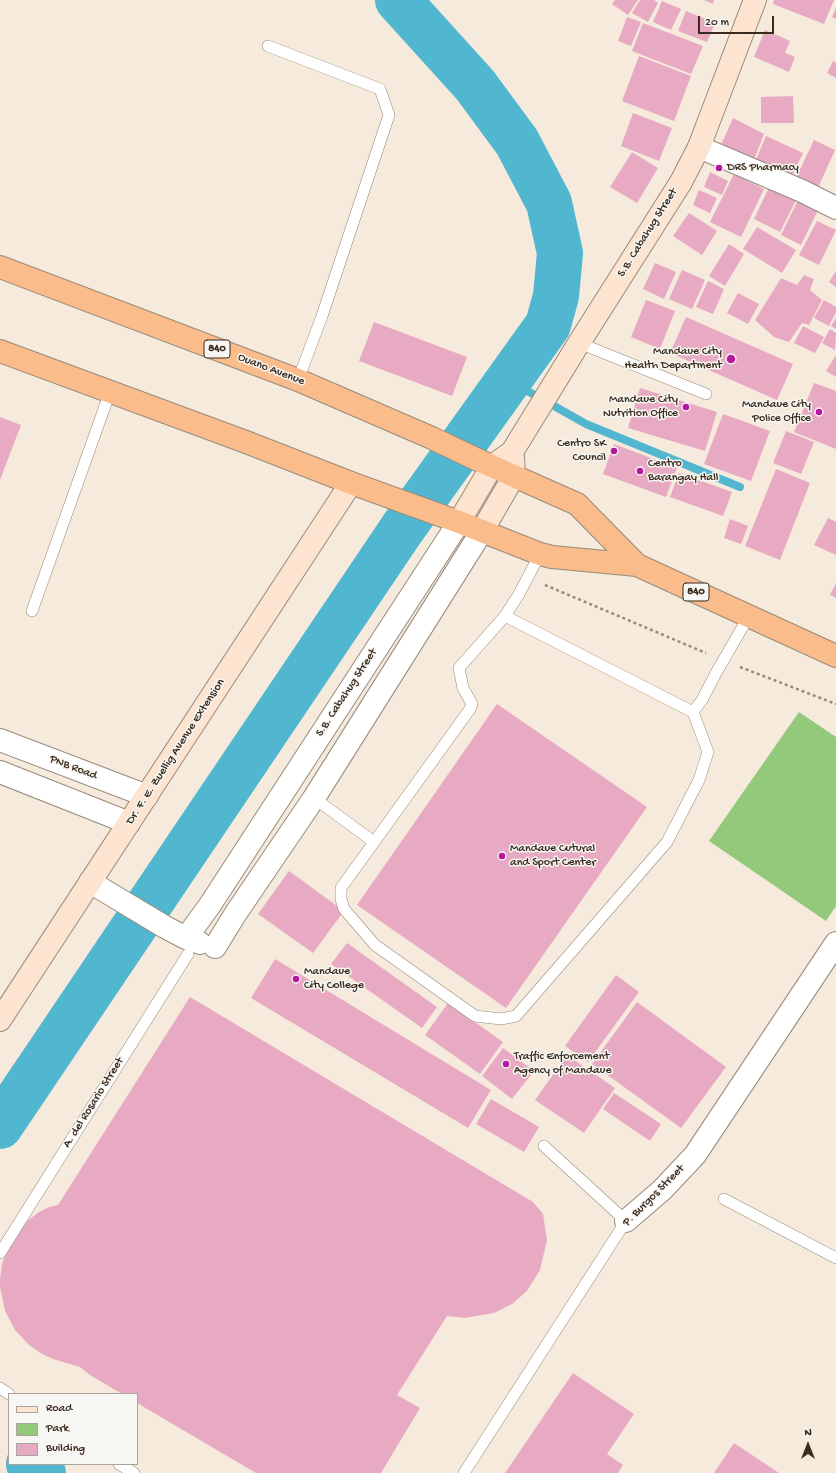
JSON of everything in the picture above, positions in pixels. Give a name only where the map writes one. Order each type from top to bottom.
[{"type":"highway","name":"Ouano Avenue","points":[[0,267],[298,380],[432,438],[514,476]]},
{"type":"highway","name":"840","points":[[0,351],[246,442],[540,554],[552,557],[637,565],[836,656]]},
{"type":"highway","name":"840","points":[[514,476],[577,504],[637,565]]},
{"type":"street","name":"S.B. Cabahug Street","points":[[187,946],[210,905],[485,463],[512,452],[579,342],[681,182],[699,147],[755,0]]},
{"type":"street","points":[[699,147],[802,191],[836,208]]},
{"type":"street","points":[[90,882],[166,927],[187,946],[215,947],[236,913],[314,798],[482,531],[514,476],[512,452]]},
{"type":"street","name":"Dr. F. E. Zuellig Avenue Extension","points":[[0,1020],[351,483]]},
{"type":"street","name":"PNB Road","points":[[0,740],[147,796]]},
{"type":"street","points":[[0,772],[129,823]]},
{"type":"street","name":"P. Burgos Street","points":[[626,1221],[662,1190],[695,1155],[836,943]]},
{"type":"lane","points":[[268,46],[380,89],[389,115],[322,316],[298,380]]},
{"type":"lane","points":[[579,342],[706,394]]},
{"type":"lane","points":[[32,611],[110,392]]},
{"type":"lane","points":[[505,616],[693,712],[708,752],[699,780],[667,842],[516,1016],[501,1019],[475,1016],[375,945],[344,909],[341,899],[342,888],[470,708],[472,704],[463,688],[459,668],[505,616],[528,578],[540,554]]},
{"type":"lane","points":[[693,712],[702,700],[749,616]]},
{"type":"lane","points":[[314,798],[374,842]]},
{"type":"lane","name":"A. del Rosario Street","points":[[0,1253],[187,946]]},
{"type":"lane","points":[[544,1146],[626,1221]]},
{"type":"lane","points":[[724,1199],[836,1258]]},
{"type":"lane","name":"P. Burgos Street","points":[[464,1473],[626,1221]]},
{"type":"lane","points":[[121,1465],[134,1473]]},
{"type":"path","points":[[528,578],[724,660],[836,704]]},
{"type":"green space","points":[[799,712],[836,737],[836,906],[826,921],[709,841]]},
{"type":"building","points":[[615,0],[638,0],[628,15],[612,4]]},
{"type":"building","points":[[640,0],[654,0],[658,3],[648,22],[632,13]]},
{"type":"building","points":[[704,0],[714,0],[713,4]]},
{"type":"building","points":[[774,0],[834,0],[824,24],[773,4]]},
{"type":"building","points":[[662,1],[681,9],[671,30],[653,22]]},
{"type":"building","points":[[836,8],[836,19],[832,17]]},
{"type":"building","points":[[686,11],[715,23],[707,42],[678,31]]},
{"type":"building","points":[[627,17],[641,22],[631,46],[618,41]]},
{"type":"building","points":[[643,23],[703,46],[691,74],[632,51]]},
{"type":"building","points":[[765,30],[790,41],[785,53],[795,57],[789,72],[754,57]]},
{"type":"building","points":[[639,56],[691,76],[674,121],[622,101]]},
{"type":"building","points":[[833,61],[836,63],[836,78],[827,73]]},
{"type":"building","points":[[793,96],[794,123],[761,123],[761,97]]},
{"type":"building","points":[[633,113],[672,128],[659,161],[621,146]]},
{"type":"building","points":[[733,118],[764,134],[754,160],[721,145]]},
{"type":"building","points":[[766,136],[803,153],[791,178],[755,162]]},
{"type":"building","points":[[814,140],[835,150],[817,190],[795,180]]},
{"type":"building","points":[[632,152],[658,168],[637,203],[610,187]]},
{"type":"building","points":[[710,172],[728,181],[722,195],[704,187]]},
{"type":"building","points":[[734,174],[764,189],[741,237],[710,222]]},
{"type":"building","points":[[770,185],[797,198],[780,232],[754,219]]},
{"type":"building","points":[[699,190],[717,198],[710,213],[693,205]]},
{"type":"building","points":[[800,196],[820,206],[801,245],[781,235]]},
{"type":"building","points":[[689,213],[717,231],[702,255],[673,236]]},
{"type":"building","points":[[817,221],[836,230],[819,265],[799,255]]},
{"type":"building","points":[[757,227],[796,250],[782,273],[743,249]]},
{"type":"building","points":[[729,244],[744,254],[725,286],[709,276]]},
{"type":"building","points":[[655,263],[676,272],[664,299],[643,289]]},
{"type":"building","points":[[682,270],[705,280],[692,309],[669,299]]},
{"type":"building","points":[[836,271],[836,287],[829,282]]},
{"type":"building","points":[[804,275],[814,279],[810,290],[822,300],[809,325],[802,323],[789,342],[774,337],[755,320],[781,278],[797,285]]},
{"type":"building","points":[[708,281],[724,289],[713,314],[696,307]]},
{"type":"building","points":[[738,293],[759,304],[748,324],[727,313]]},
{"type":"building","points":[[646,300],[675,311],[660,349],[631,337]]},
{"type":"building","points":[[824,300],[836,307],[836,312],[829,326],[814,318]]},
{"type":"building","name":"Mandaue City Health Department","points":[[686,317],[793,364],[777,400],[670,353]]},
{"type":"building","points":[[836,318],[836,329],[831,326]]},
{"type":"building","points":[[374,322],[467,357],[452,396],[359,361]]},
{"type":"building","points":[[803,326],[824,337],[815,353],[794,343]]},
{"type":"building","points":[[830,329],[836,333],[835,350],[822,343]]},
{"type":"building","points":[[836,355],[836,377],[826,371]]},
{"type":"building","name":"Mandaue City Police Office","points":[[814,383],[836,391],[836,449],[794,432]]},
{"type":"building","points":[[640,388],[717,412],[705,451],[628,428]]},
{"type":"building","points":[[723,414],[770,431],[751,481],[704,464]]},
{"type":"building","points":[[0,417],[21,425],[0,480]]},
{"type":"building","points":[[786,431],[814,442],[801,474],[773,463]]},
{"type":"building","name":"Centro Barangay Hall","points":[[614,444],[677,468],[666,497],[603,474]]},
{"type":"building","points":[[776,469],[810,483],[780,560],[745,546]]},
{"type":"building","points":[[679,473],[732,492],[723,516],[670,497]]},
{"type":"building","points":[[828,518],[836,522],[836,555],[814,545]]},
{"type":"building","points":[[730,519],[748,526],[741,544],[724,538]]},
{"type":"building","points":[[836,583],[836,598],[830,595]]},
{"type":"building","name":"Mandaue Cutural and Sport Center","points":[[497,704],[647,807],[506,1008],[357,905]]},
{"type":"building","points":[[289,871],[344,911],[313,953],[258,914]]},
{"type":"building","points":[[347,943],[437,1007],[422,1028],[331,964]]},
{"type":"building","points":[[275,959],[491,1090],[468,1128],[251,998]]},
{"type":"building","points":[[616,975],[639,992],[588,1062],[565,1046]]},
{"type":"building","points":[[190,997],[533,1202],[543,1214],[547,1240],[540,1270],[527,1291],[512,1304],[494,1313],[465,1318],[447,1316],[397,1395],[420,1408],[381,1473],[256,1473],[138,1404],[138,1393],[120,1393],[90,1375],[80,1367],[42,1354],[29,1345],[15,1330],[5,1311],[0,1287],[2,1264],[11,1240],[26,1222],[39,1212],[49,1207],[58,1205]]},
{"type":"building","points":[[637,1002],[726,1067],[681,1128],[592,1064]]},
{"type":"building","points":[[448,1003],[503,1042],[480,1074],[425,1035]]},
{"type":"building","points":[[503,1048],[534,1071],[512,1099],[482,1076]]},
{"type":"building","points":[[567,1055],[615,1088],[584,1133],[535,1100]]},
{"type":"building","points":[[614,1093],[661,1124],[650,1141],[603,1109]]},
{"type":"building","points":[[491,1099],[539,1127],[524,1152],[476,1124]]},
{"type":"building","points":[[573,1373],[634,1414],[607,1454],[623,1465],[618,1473],[505,1473]]},
{"type":"building","points":[[734,1443],[779,1473],[714,1473]]},
{"type":"waterway","points":[[0,1126],[402,529],[548,325],[556,296],[560,253],[549,203],[517,142],[475,85],[398,0]]},
{"type":"waterway","points":[[508,380],[586,424],[740,487]]},
{"type":"waterway","points":[[31,1465],[43,1473]]},
{"type":"place","name":"DRS Pharmacy","points":[[719,168]]},
{"type":"place","name":"Mandaue City Health Department","points":[[731,359]]},
{"type":"place","name":"Mandaue City Nutrition Office","points":[[686,407]]},
{"type":"place","name":"Mandaue City Police Office","points":[[819,412]]},
{"type":"place","name":"Centro SK Council","points":[[614,451]]},
{"type":"place","name":"Centro Barangay Hall","points":[[640,471]]},
{"type":"place","name":"Mandaue Cutural and Sport Center","points":[[502,856]]},
{"type":"place","name":"Mandaue City College","points":[[296,979]]},
{"type":"place","name":"Traffic Enforcement Agency of Mandaue","points":[[506,1064]]}]
